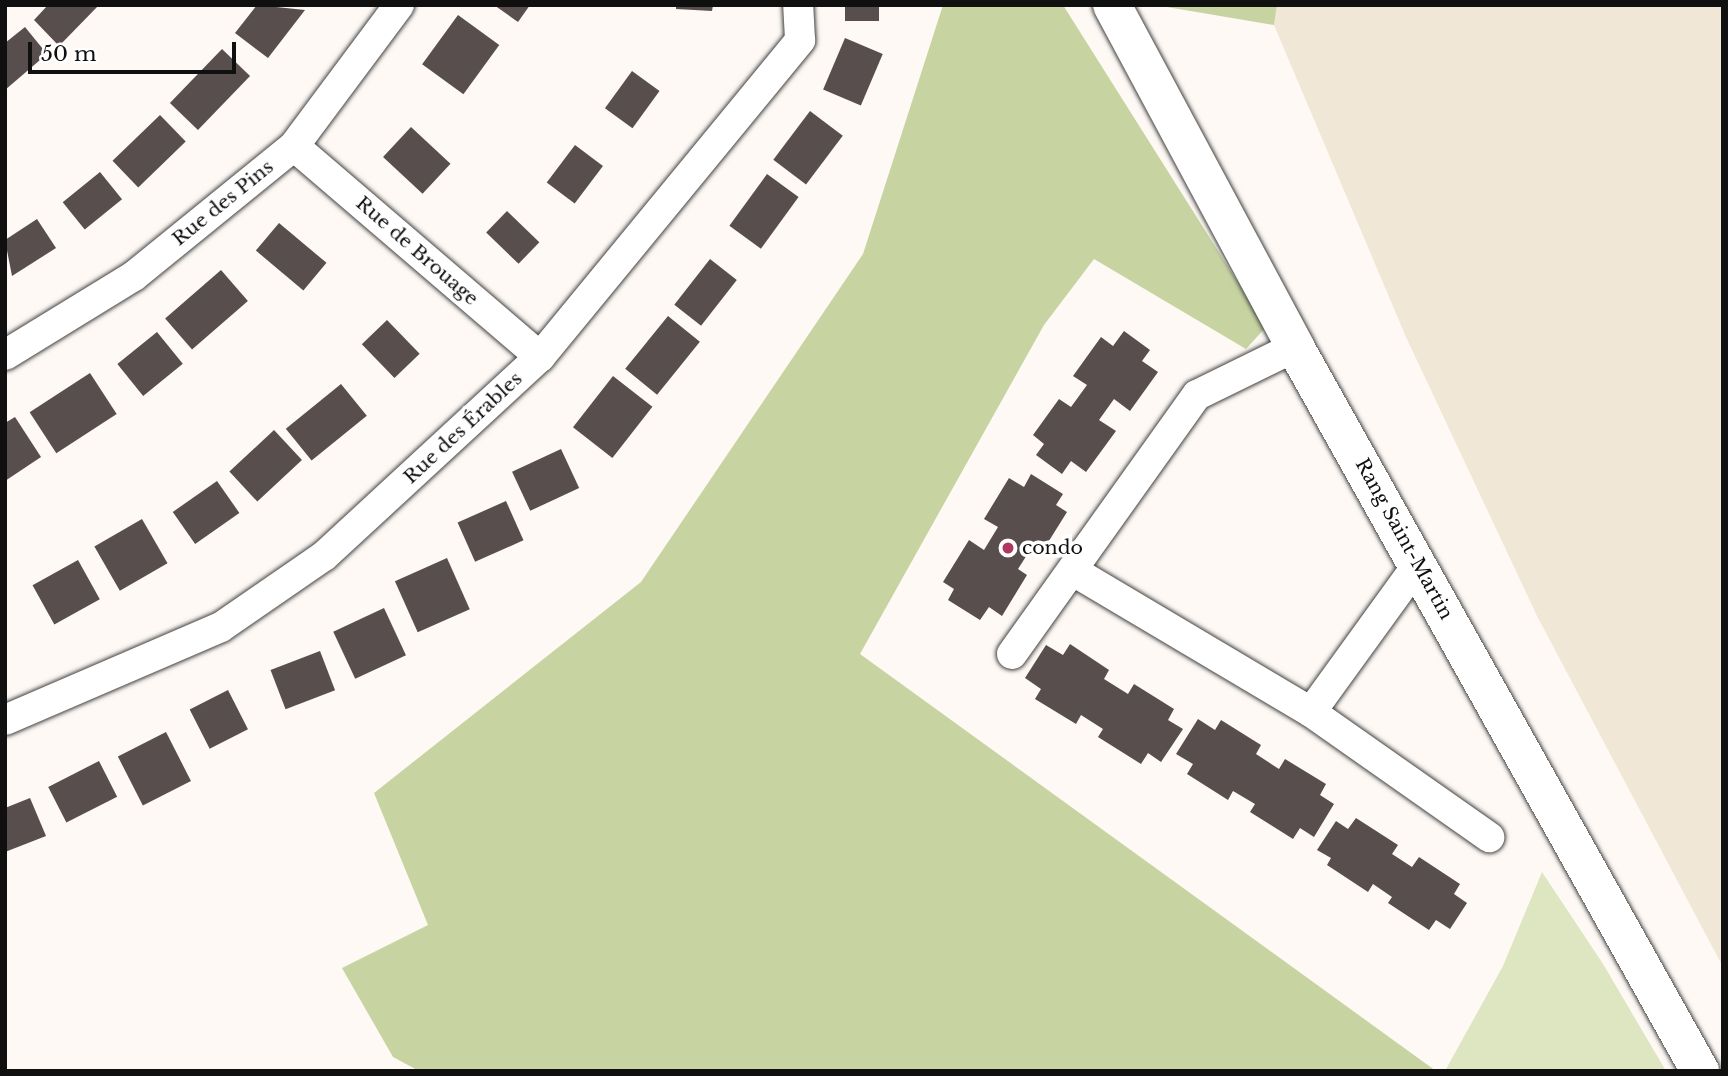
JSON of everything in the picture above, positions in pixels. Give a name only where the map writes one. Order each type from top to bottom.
[{"type":"street","name":"Rue des Pins","points":[[5,355],[134,276],[294,146],[399,5]]},
{"type":"street","name":"Rue des Érables","points":[[5,720],[221,627],[324,556],[540,357],[800,40],[798,5]]},
{"type":"street","name":"Rang Saint-Martin","points":[[1112,5],[1295,347],[1700,1071]]},
{"type":"street","name":"Rue de Brouage","points":[[294,146],[540,357]]},
{"type":"street","points":[[1012,654],[1075,572],[1197,395],[1295,347]]},
{"type":"street","points":[[1311,712],[1418,564]]},
{"type":"street","points":[[1075,572],[1311,712],[1489,837]]},
{"type":"shaded area","points":[[1277,5],[1723,5],[1723,967],[1537,616],[1406,337],[1274,25]]},
{"type":"green space","points":[[943,5],[1063,5],[1266,327],[1246,349],[1094,259],[1044,325],[860,654],[1436,1071],[419,1071],[393,1057],[342,968],[428,925],[374,793],[641,582],[863,254]]},
{"type":"green space","points":[[1155,5],[1277,5],[1274,25]]},
{"type":"green space","points":[[1542,872],[1603,964],[1666,1071],[1445,1071],[1503,966]]},
{"type":"building","points":[[48,5],[99,5],[59,46],[34,20]]},
{"type":"building","points":[[257,5],[305,10],[268,58],[235,33]]},
{"type":"building","points":[[494,5],[530,5],[518,22]]},
{"type":"building","points":[[676,5],[713,5],[712,11],[676,9]]},
{"type":"building","points":[[845,5],[879,5],[879,21],[845,21]]},
{"type":"building","points":[[458,15],[499,45],[463,94],[422,64]]},
{"type":"building","points":[[25,27],[47,54],[5,90],[5,43]]},
{"type":"building","points":[[845,38],[883,54],[861,106],[823,90]]},
{"type":"building","points":[[222,49],[250,76],[198,130],[170,103]]},
{"type":"building","points":[[632,71],[660,91],[632,128],[605,108]]},
{"type":"building","points":[[810,111],[843,136],[806,184],[773,160]]},
{"type":"building","points":[[160,115],[186,142],[138,187],[113,161]]},
{"type":"building","points":[[411,127],[450,164],[423,194],[383,157]]},
{"type":"building","points":[[575,145],[603,166],[575,204],[547,183]]},
{"type":"building","points":[[100,172],[122,199],[85,229],[63,202]]},
{"type":"building","points":[[767,174],[799,197],[761,249],[729,226]]},
{"type":"building","points":[[507,211],[539,242],[519,264],[486,233]]},
{"type":"building","points":[[37,219],[56,248],[12,276],[5,240]]},
{"type":"building","points":[[279,223],[326,263],[303,290],[256,251]]},
{"type":"building","points":[[710,259],[737,280],[701,326],[674,305]]},
{"type":"building","points":[[221,270],[248,301],[192,349],[165,319]]},
{"type":"building","points":[[668,316],[700,342],[657,395],[625,369]]},
{"type":"building","points":[[387,320],[420,354],[394,378],[362,344]]},
{"type":"building","points":[[1124,331],[1150,350],[1142,361],[1158,372],[1130,411],[1114,399],[1099,420],[1116,431],[1086,472],[1071,461],[1062,474],[1036,455],[1044,444],[1033,435],[1059,399],[1071,407],[1087,385],[1073,376],[1101,337],[1113,346]]},
{"type":"building","points":[[157,332],[183,364],[143,396],[117,364]]},
{"type":"building","points":[[90,373],[117,414],[56,453],[30,412]]},
{"type":"building","points":[[613,376],[652,407],[612,458],[573,427]]},
{"type":"building","points":[[341,384],[367,416],[312,461],[286,429]]},
{"type":"building","points":[[15,417],[41,457],[5,481],[5,423]]},
{"type":"building","points":[[274,430],[302,460],[257,502],[229,472]]},
{"type":"building","points":[[561,449],[579,488],[530,511],[512,472]]},
{"type":"building","name":"condo","points":[[1031,474],[1063,494],[1056,505],[1067,512],[1042,552],[1032,547],[1018,569],[1027,575],[1002,616],[989,607],[980,620],[948,600],[954,589],[943,582],[969,540],[984,550],[998,527],[984,519],[1009,478],[1024,487]]},
{"type":"building","points":[[217,481],[239,513],[195,544],[173,512]]},
{"type":"building","points":[[506,501],[523,540],[475,562],[458,523]]},
{"type":"building","points":[[142,519],[168,563],[120,591],[94,546]]},
{"type":"building","points":[[447,558],[470,609],[418,632],[395,581]]},
{"type":"building","points":[[78,560],[100,599],[54,625],[33,585]]},
{"type":"building","points":[[384,608],[406,655],[355,679],[333,632]]},
{"type":"building","points":[[1070,644],[1109,670],[1104,679],[1128,694],[1134,684],[1174,709],[1168,720],[1183,729],[1161,762],[1148,753],[1141,764],[1098,737],[1103,729],[1081,715],[1076,724],[1035,699],[1041,689],[1025,678],[1046,645],[1063,655]]},
{"type":"building","points":[[320,651],[335,690],[286,709],[271,670]]},
{"type":"building","points":[[228,690],[248,729],[210,749],[190,710]]},
{"type":"building","points":[[1198,719],[1215,730],[1221,720],[1261,745],[1256,754],[1279,769],[1285,759],[1326,784],[1320,795],[1334,804],[1314,837],[1300,828],[1293,839],[1250,812],[1255,804],[1233,791],[1228,800],[1187,774],[1193,764],[1176,754]]},
{"type":"building","points":[[166,732],[191,781],[143,806],[118,757]]},
{"type":"building","points":[[99,761],[117,797],[66,823],[48,787]]},
{"type":"building","points":[[30,798],[46,836],[5,852],[5,808]]},
{"type":"building","points":[[1356,818],[1398,845],[1392,854],[1412,867],[1419,857],[1460,884],[1454,894],[1467,903],[1450,929],[1436,920],[1429,930],[1388,903],[1392,897],[1373,884],[1368,892],[1327,865],[1331,858],[1317,850],[1336,821],[1348,829]]},
{"type":"place","name":"condo","points":[[1008,548]]}]
